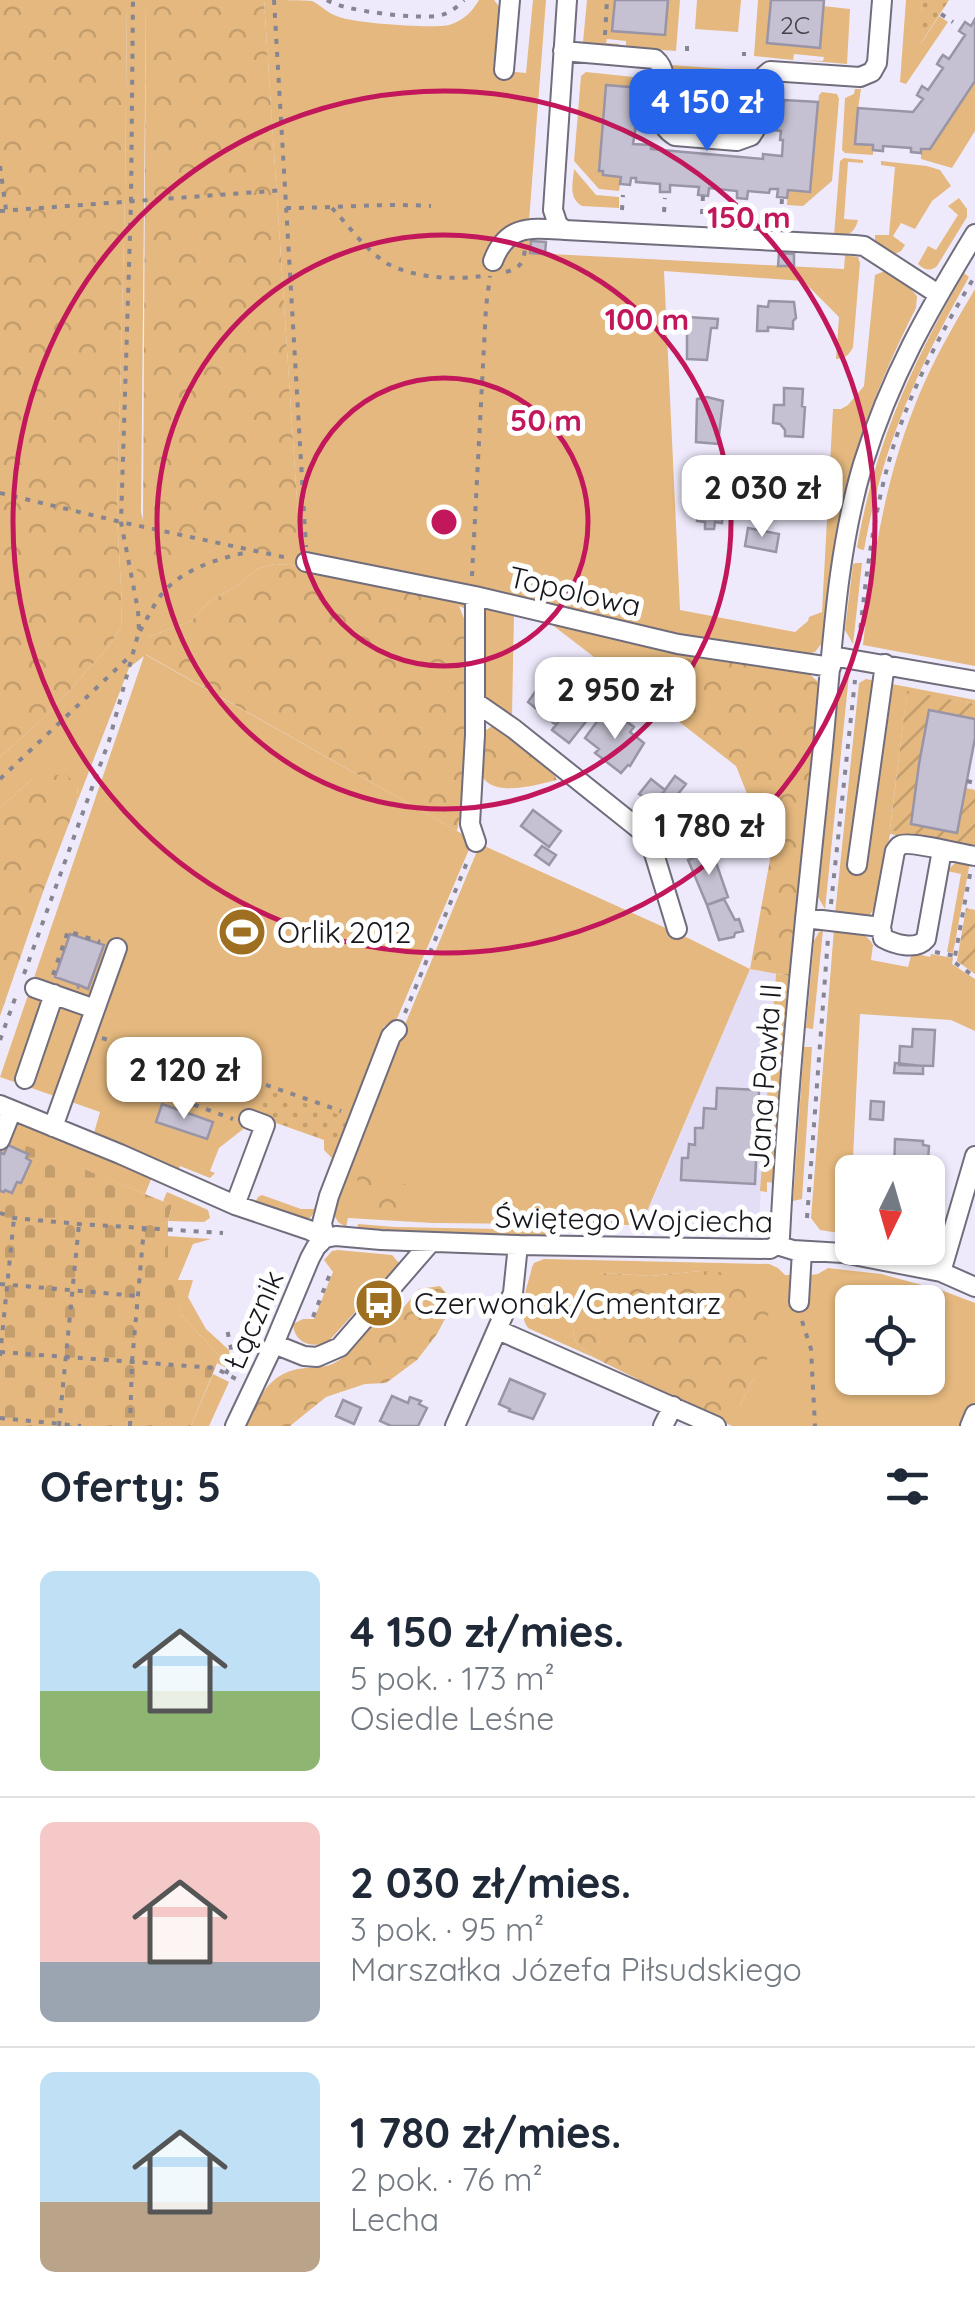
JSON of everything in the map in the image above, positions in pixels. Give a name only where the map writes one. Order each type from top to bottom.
[{"type":"street","points":[[504,70],[510,0]]},
{"type":"street","points":[[564,230],[553,210],[567,0]]},
{"type":"street","points":[[563,51],[655,59],[664,70],[660,114],[669,132],[675,136],[746,140],[758,125],[764,76],[770,71],[860,77],[872,72],[877,63],[882,0]]},
{"type":"street","points":[[494,272],[500,244],[526,229],[855,244],[938,294]]},
{"type":"street","name":"Jana Pawła II","points":[[778,1246],[800,970],[843,552],[862,466],[896,372],[975,234]]},
{"type":"street","name":"Topolowa","points":[[306,562],[475,596],[678,644],[832,662],[885,664],[975,681]]},
{"type":"street","points":[[475,596],[470,824],[476,842]]},
{"type":"street","points":[[857,865],[885,664]]},
{"type":"street","points":[[475,702],[650,837],[677,928]]},
{"type":"street","points":[[942,850],[926,940],[914,946],[883,938],[894,851],[906,844],[942,850],[974,856]]},
{"type":"street","points":[[805,918],[882,927]]},
{"type":"street","points":[[53,1127],[117,948]]},
{"type":"street","points":[[35,988],[96,1008]]},
{"type":"street","points":[[25,1079],[54,994]]},
{"type":"street","points":[[325,1238],[322,1223],[329,1196],[390,1036],[397,1030]]},
{"type":"street","points":[[0,1140],[6,1108],[235,1205],[325,1238]]},
{"type":"street","points":[[235,1205],[266,1125],[241,1119]]},
{"type":"street","points":[[941,1272],[975,1156]]},
{"type":"street","name":"Świętego Wojciecha","points":[[325,1238],[518,1245],[770,1249],[778,1246],[843,1253],[941,1272],[975,1287]]},
{"type":"street","name":"Łącznik","points":[[234,1426],[316,1247],[325,1238]]},
{"type":"street","points":[[274,1344],[317,1358],[340,1347],[431,1242]]},
{"type":"street","points":[[455,1426],[513,1294],[518,1245]]},
{"type":"street","points":[[799,1302],[802,1251]]},
{"type":"street","points":[[498,1330],[716,1426]]},
{"type":"street","points":[[663,1426],[673,1406]]},
{"type":"street","points":[[970,1426],[975,1414]]},
{"type":"path","points":[[132,0],[131,202],[121,522],[139,632]]},
{"type":"path","points":[[0,493],[306,562],[274,0]]},
{"type":"path","points":[[327,0],[351,10],[428,16],[452,11],[464,0]]},
{"type":"path","points":[[604,41],[607,0]]},
{"type":"path","points":[[941,14],[953,22]]},
{"type":"path","points":[[0,166],[3,211],[285,190]]},
{"type":"path","points":[[622,210],[625,185]]},
{"type":"path","points":[[664,196],[664,212]]},
{"type":"path","points":[[702,214],[703,196]]},
{"type":"path","points":[[781,217],[782,198]]},
{"type":"path","points":[[741,203],[741,216]]},
{"type":"path","points":[[286,208],[431,206]]},
{"type":"path","points":[[332,208],[388,264],[416,274],[442,277],[471,278],[518,268],[524,262],[526,229]]},
{"type":"path","points":[[475,596],[472,582],[486,306],[494,272]]},
{"type":"path","points":[[0,1040],[109,741],[139,632],[163,593],[192,570],[253,551]]},
{"type":"path","points":[[0,779],[132,655]]},
{"type":"path","points":[[967,782],[975,783]]},
{"type":"path","points":[[397,1030],[476,842]]},
{"type":"path","points":[[974,856],[954,962],[975,977]]},
{"type":"path","points":[[112,1042],[161,1054],[206,1073]]},
{"type":"path","points":[[180,1055],[348,1114]]},
{"type":"path","points":[[192,1114],[209,1065]]},
{"type":"path","points":[[195,1105],[241,1119]]},
{"type":"path","points":[[0,1213],[14,1218],[80,1224],[223,1232]]},
{"type":"path","points":[[14,1218],[3,1284],[0,1353],[215,1368],[253,1388]]},
{"type":"path","points":[[59,1425],[80,1224]]},
{"type":"path","points":[[130,1426],[144,1228]]},
{"type":"path","points":[[313,1317],[330,1274],[321,1261]]},
{"type":"path","points":[[3,1284],[138,1296]]},
{"type":"path","points":[[799,1302],[811,1350],[816,1426]]},
{"type":"path","points":[[226,1374],[233,1358],[227,1329]]},
{"type":"path","points":[[0,1418],[82,1426]]},
{"type":"shaded area","points":[[750,969],[776,974],[759,1218],[748,1228],[642,1225]]},
{"type":"green space","points":[[0,0],[127,0],[117,516],[121,627],[109,646],[47,715],[0,757]]},
{"type":"green space","points":[[127,0],[146,0],[143,520],[299,532],[264,0],[312,1],[331,14],[348,19],[440,26],[467,16],[479,0],[494,0],[501,9],[497,70],[526,73],[533,0],[546,0],[529,221],[525,223],[524,240],[531,241],[531,253],[844,269],[845,255],[858,257],[853,347],[839,359],[839,317],[803,281],[664,271],[680,610],[795,632],[809,617],[822,612],[833,409],[848,405],[864,386],[875,275],[885,271],[917,296],[916,308],[873,404],[848,478],[822,643],[815,652],[803,655],[680,639],[688,655],[677,662],[654,703],[542,617],[514,613],[512,715],[486,700],[482,674],[485,618],[459,606],[444,593],[275,564],[257,569],[209,602],[191,621],[148,637],[146,655],[473,840],[393,1028],[384,1026],[318,1207],[310,1218],[301,1219],[255,1203],[262,1195],[301,1209],[314,1209],[332,1158],[324,1150],[324,1140],[251,1114],[247,1126],[219,1148],[210,1171],[215,1173],[210,1178],[180,1166],[178,1171],[94,1133],[100,1112],[0,1077],[144,656],[129,668],[76,805],[78,786],[33,778],[0,808],[0,757],[47,715],[109,646],[121,627],[117,516]]},
{"type":"green space","points":[[146,0],[264,0],[299,532],[294,546],[279,554],[150,525],[143,520]]},
{"type":"green space","points":[[587,0],[615,0],[613,31],[668,0],[680,0],[676,51],[626,47],[626,41],[607,39],[606,43],[619,46],[583,42]]},
{"type":"green space","points":[[697,0],[741,0],[738,32],[695,29]]},
{"type":"green space","points":[[758,0],[771,0],[768,43],[820,47],[823,6],[850,9],[847,64],[801,60],[823,61],[824,57],[794,54],[793,60],[754,56]]},
{"type":"green space","points":[[906,0],[922,0],[920,43],[939,16],[948,22],[906,84],[900,82]]},
{"type":"green space","points":[[922,0],[949,0],[921,43],[919,41]]},
{"type":"green space","points":[[671,65],[756,71],[756,79],[670,73]]},
{"type":"green space","points":[[586,72],[643,78],[642,104],[638,104],[639,88],[606,86],[599,170],[603,175],[621,177],[619,191],[599,189],[574,161],[581,76]]},
{"type":"green space","points":[[670,79],[676,79],[676,115],[742,120],[747,116],[749,85],[756,85],[752,125],[744,131],[674,125],[667,120]]},
{"type":"green space","points":[[680,80],[745,85],[743,114],[680,111]]},
{"type":"green space","points":[[975,81],[975,131],[952,168],[921,159],[921,149],[930,149]]},
{"type":"green space","points":[[855,89],[861,89],[858,109],[873,145],[873,155],[842,150],[845,98],[854,94]]},
{"type":"green space","points":[[822,92],[837,94],[839,99],[832,181],[803,206],[787,205],[788,190],[810,191]]},
{"type":"green space","points":[[863,160],[848,162],[844,219],[858,220],[850,233],[834,236],[840,161]]},
{"type":"green space","points":[[881,161],[940,170],[951,186],[932,201],[915,229],[901,223],[893,236],[905,245],[895,254],[875,240],[875,235],[889,235],[895,167],[881,165]]},
{"type":"green space","points":[[574,169],[596,195],[619,197],[619,208],[578,203],[572,190]]},
{"type":"green space","points":[[959,198],[967,209],[967,217],[937,266],[925,269],[918,264],[928,246],[936,250],[958,215],[948,206]]},
{"type":"green space","points":[[964,273],[969,277],[904,409],[881,476],[864,550],[859,549],[865,509],[885,438],[928,340]]},
{"type":"green space","points":[[975,289],[975,666],[863,645],[881,524],[904,434],[928,375]]},
{"type":"green space","points":[[138,543],[162,544],[177,550],[177,567],[167,584],[145,591],[136,567]]},
{"type":"green space","points":[[862,563],[853,644],[845,630],[853,564]]},
{"type":"green space","points":[[275,564],[444,593],[459,606],[465,621],[467,726],[465,779],[457,831],[145,654],[148,637],[191,621],[209,602],[257,569]]},
{"type":"green space","points":[[688,655],[807,672],[817,681],[819,694],[789,976],[750,969],[771,854],[736,766],[655,703],[677,662]]},
{"type":"green space","points":[[849,675],[825,909],[818,897],[838,695]]},
{"type":"green space","points":[[866,679],[975,700],[975,704],[907,692],[890,829],[975,845],[975,850],[890,834],[876,905],[866,917],[835,914],[859,683]]},
{"type":"green space","points":[[907,691],[975,704],[975,719],[929,710],[911,824],[957,833],[966,788],[975,790],[975,845],[890,830]]},
{"type":"green space","points":[[492,726],[519,742],[557,780],[515,788],[493,786],[486,781],[481,772],[481,751],[485,731]]},
{"type":"green space","points":[[65,774],[78,786],[76,805],[0,1016],[0,808],[33,778]]},
{"type":"green space","points":[[480,844],[750,969],[640,1228],[348,1218],[346,1227],[333,1213],[359,1135]]},
{"type":"green space","points":[[964,861],[970,862],[953,953],[947,952],[961,874],[947,871]]},
{"type":"green space","points":[[966,908],[975,910],[975,974],[957,961]]},
{"type":"green space","points":[[834,929],[866,936],[873,945],[871,960],[908,967],[912,953],[953,958],[952,964],[975,979],[975,1031],[951,1020],[860,1014],[853,1155],[835,1155],[835,1232],[820,1230],[811,1218]]},
{"type":"green space","points":[[823,930],[813,1029],[806,1028],[814,941]]},
{"type":"green space","points":[[776,974],[789,976],[774,1183],[767,1182],[767,1192],[760,1191]]},
{"type":"green space","points":[[804,1047],[812,1047],[802,1199],[793,1201]]},
{"type":"green space","points":[[256,1086],[348,1118],[339,1145],[246,1112]]},
{"type":"green space","points":[[14,1115],[152,1177],[145,1194],[5,1138]]},
{"type":"green space","points":[[0,1135],[172,1205],[168,1221],[168,1270],[182,1316],[220,1356],[191,1426],[0,1426]]},
{"type":"green space","points":[[369,1169],[394,1176],[406,1185],[410,1201],[406,1214],[378,1214],[364,1203],[357,1185],[358,1175]]},
{"type":"green space","points":[[167,1192],[208,1210],[210,1218],[204,1222],[168,1221],[172,1206],[163,1201]]},
{"type":"green space","points":[[358,1224],[554,1230],[546,1236],[394,1232],[357,1229]]},
{"type":"green space","points":[[167,1236],[211,1239],[193,1244],[178,1280],[193,1280],[188,1297],[206,1329],[229,1350],[225,1367],[217,1363],[220,1356],[182,1316],[167,1270]]},
{"type":"green space","points":[[338,1250],[392,1255],[399,1263],[328,1342],[305,1343],[297,1336],[293,1324],[314,1319],[333,1272],[324,1260]]},
{"type":"green space","points":[[544,1259],[769,1264],[790,1275],[791,1301],[809,1283],[811,1275],[828,1268],[881,1274],[922,1285],[835,1285],[835,1395],[945,1395],[945,1292],[975,1303],[975,1403],[966,1426],[732,1426],[705,1413],[740,1406],[768,1356],[768,1342],[701,1271],[651,1276],[602,1273],[563,1296],[572,1318],[574,1338],[595,1358],[528,1328],[523,1307],[532,1267]]},
{"type":"green space","points":[[701,1271],[749,1274],[761,1282],[768,1310],[769,1356],[740,1406],[722,1416],[705,1413],[595,1358],[574,1338],[572,1318],[563,1296],[570,1279],[602,1273],[651,1276]]},
{"type":"green space","points":[[440,1286],[448,1295],[448,1313],[437,1334],[417,1360],[386,1383],[365,1384],[326,1397],[290,1426],[246,1426],[265,1390],[278,1377],[336,1362],[398,1303],[404,1307],[419,1289]]},
{"type":"green space","points":[[213,1374],[229,1382],[209,1426],[191,1426]]},
{"type":"building","points":[[615,0],[668,0],[665,35],[612,31]]},
{"type":"building","points":[[771,0],[824,0],[820,48],[767,43]]},
{"type":"building","points":[[975,19],[975,81],[930,149],[921,149],[921,153],[911,152],[911,148],[883,146],[883,151],[873,150],[873,145],[855,144],[858,108],[913,112],[923,99],[917,95],[922,86],[928,90],[943,68],[937,64],[940,59],[943,55],[949,59],[965,35],[959,31],[965,22],[971,26]]},
{"type":"building","points":[[606,85],[640,88],[638,109],[646,110],[645,120],[637,119],[633,144],[763,159],[763,154],[782,156],[781,131],[773,130],[773,120],[782,121],[784,100],[818,102],[810,192],[788,190],[787,198],[777,197],[778,189],[770,189],[769,193],[748,191],[747,199],[737,198],[737,191],[709,188],[708,196],[698,195],[699,187],[670,185],[670,192],[660,192],[660,184],[636,182],[636,178],[631,178],[630,185],[620,184],[621,177],[599,171]]},
{"type":"building","points":[[531,241],[546,242],[545,254],[530,253]]},
{"type":"building","points":[[779,253],[794,254],[794,266],[778,266]]},
{"type":"building","points":[[769,301],[794,302],[793,329],[768,327],[768,331],[757,331],[758,306],[768,307]]},
{"type":"building","points":[[687,317],[718,319],[717,328],[711,328],[707,360],[687,359]]},
{"type":"building","points":[[784,388],[803,389],[803,437],[785,436],[780,424],[773,423],[774,405],[784,405]]},
{"type":"building","points":[[697,399],[723,401],[718,444],[696,442]]},
{"type":"building","points":[[700,489],[725,491],[722,523],[715,522],[714,529],[705,529],[705,522],[697,521]]},
{"type":"building","points":[[748,528],[779,534],[776,552],[745,546]]},
{"type":"building","points":[[543,681],[572,703],[556,725],[528,702]]},
{"type":"building","points":[[570,706],[588,719],[569,743],[552,730]]},
{"type":"building","points":[[929,710],[975,719],[957,833],[911,824]]},
{"type":"building","points":[[604,712],[634,727],[630,732],[644,743],[621,773],[595,753],[599,749],[585,738]]},
{"type":"building","points":[[675,776],[686,784],[678,794],[705,815],[691,834],[654,805]]},
{"type":"building","points":[[651,779],[665,790],[654,805],[639,794]]},
{"type":"building","points":[[533,810],[561,831],[549,847],[521,826]]},
{"type":"building","points":[[542,846],[556,855],[549,865],[535,855]]},
{"type":"building","points":[[712,851],[728,897],[707,905],[688,860]]},
{"type":"building","points":[[724,899],[743,931],[719,940],[707,905]]},
{"type":"building","points":[[70,934],[104,945],[88,989],[79,985],[78,989],[78,985],[55,977]]},
{"type":"building","points":[[913,1029],[935,1030],[933,1066],[899,1065],[900,1046],[912,1047]]},
{"type":"building","points":[[895,1063],[923,1066],[923,1074],[894,1073]]},
{"type":"building","points":[[717,1088],[759,1090],[755,1184],[681,1180],[682,1158],[688,1158],[689,1144],[695,1145],[695,1128],[703,1128],[704,1108],[716,1109]]},
{"type":"building","points":[[871,1101],[884,1102],[883,1120],[870,1119]]},
{"type":"building","points":[[162,1104],[213,1122],[207,1139],[156,1122]]},
{"type":"building","points":[[895,1139],[923,1141],[923,1145],[929,1146],[928,1155],[895,1155]]},
{"type":"building","points":[[8,1145],[28,1154],[26,1158],[31,1161],[12,1193],[0,1191],[0,1152],[4,1154]]},
{"type":"building","points":[[510,1379],[545,1394],[533,1419],[499,1404]]},
{"type":"building","points":[[392,1396],[408,1403],[410,1397],[421,1401],[419,1404],[427,1408],[418,1426],[391,1426],[380,1421]]},
{"type":"building","points":[[343,1400],[361,1408],[354,1424],[336,1416]]},
{"type":"place","name":"Orlik 2012","points":[[242,932]]},
{"type":"place","name":"Czerwonak/Cmentarz","points":[[379,1303]]}]
